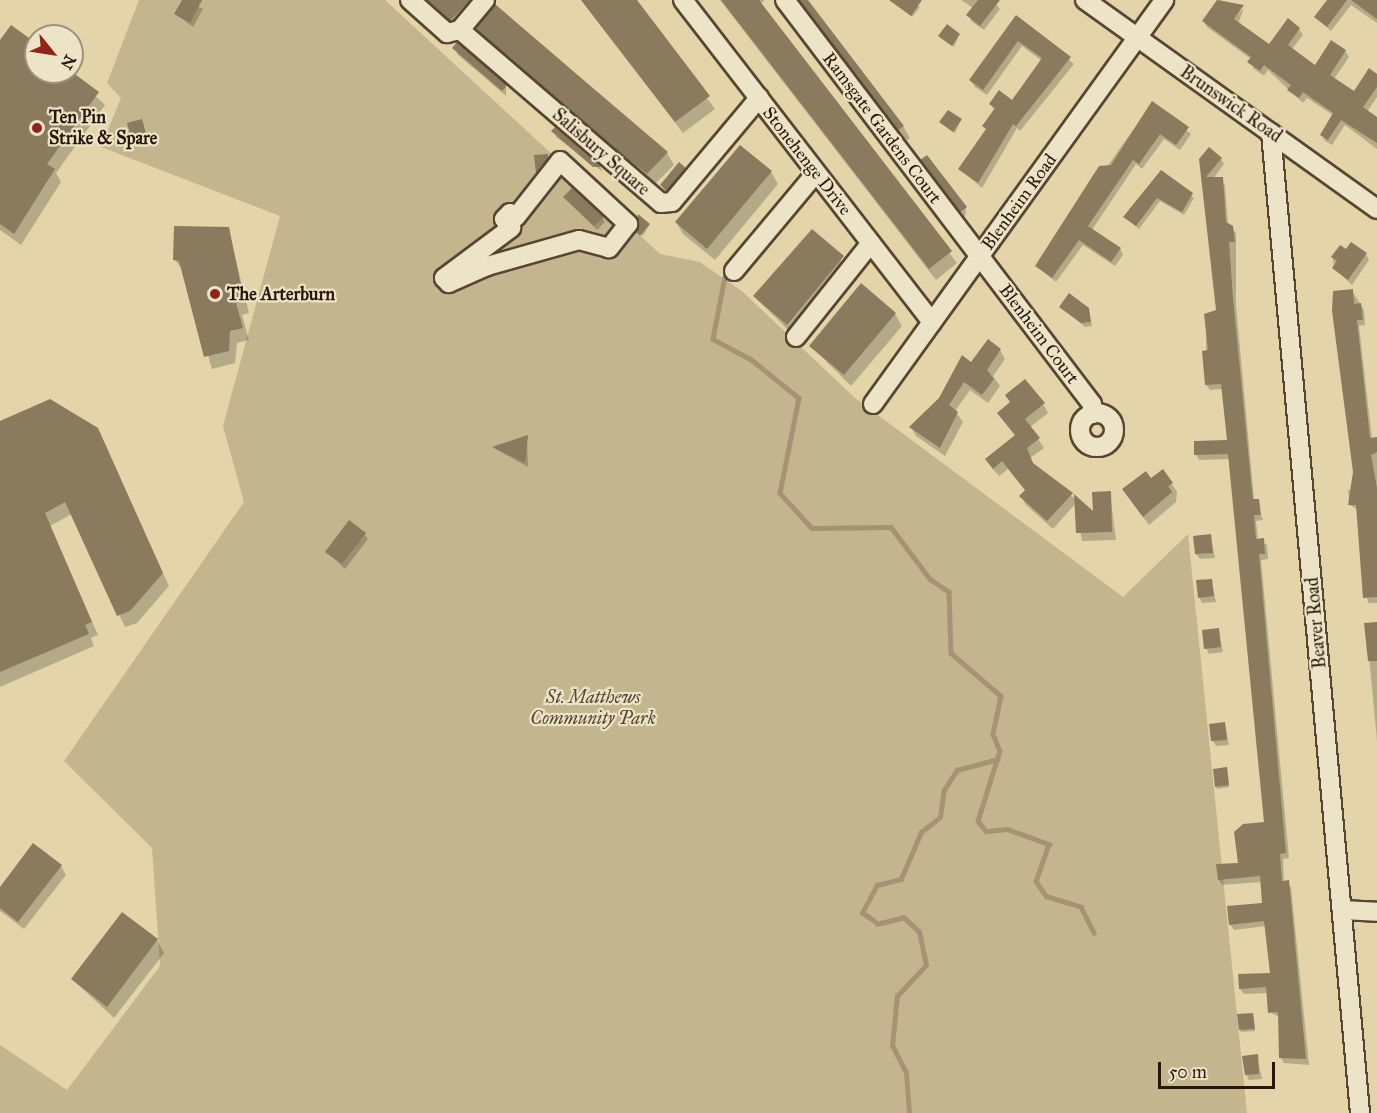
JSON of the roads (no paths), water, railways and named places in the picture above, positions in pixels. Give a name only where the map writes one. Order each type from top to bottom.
[{"type":"street","points":[[410,0],[447,33],[460,30],[485,0]]},
{"type":"street","name":"Stonehenge Drive","points":[[683,0],[932,322]]},
{"type":"street","name":"Ramsgate Gardens Court","points":[[785,0],[980,256]]},
{"type":"street","name":"Brunswick Road","points":[[1085,0],[1377,208]]},
{"type":"street","name":"Blenheim Road","points":[[873,404],[1164,0]]},
{"type":"street","name":"Salisbury Square","points":[[460,30],[661,203],[672,202],[759,98]]},
{"type":"street","name":"Beaver Road","points":[[1271,133],[1360,1113]]},
{"type":"street","points":[[560,161],[628,224],[609,248],[579,240],[487,266],[449,283],[444,278],[511,228],[504,219],[510,213],[516,217],[560,161]]},
{"type":"street","points":[[734,271],[816,173]]},
{"type":"street","points":[[796,337],[871,243]]},
{"type":"street","name":"Blenheim Court","points":[[980,256],[1092,404],[1093,414]]},
{"type":"street","points":[[1342,910],[1377,912]]},
{"type":"waterway","points":[[725,277],[713,339],[752,360],[799,398],[780,493],[812,528],[891,527],[930,579],[949,592],[951,653],[1001,696],[993,734],[1000,751],[978,821],[986,831],[1007,829],[1049,844],[1036,881],[1046,896],[1081,907],[1094,933]]},
{"type":"waterway","points":[[909,1113],[906,1073],[892,1046],[897,996],[926,965],[919,932],[904,918],[878,924],[862,913],[877,885],[901,879],[921,832],[940,817],[944,790],[957,770],[998,759]]},
{"type":"place","name":"Ten Pin Strike & Spare","points":[[37,128]]},
{"type":"place","name":"The Arterburn","points":[[215,294]]},
{"type":"park label","name":"St. Matthews Community Park","points":[[593,708]]}]
